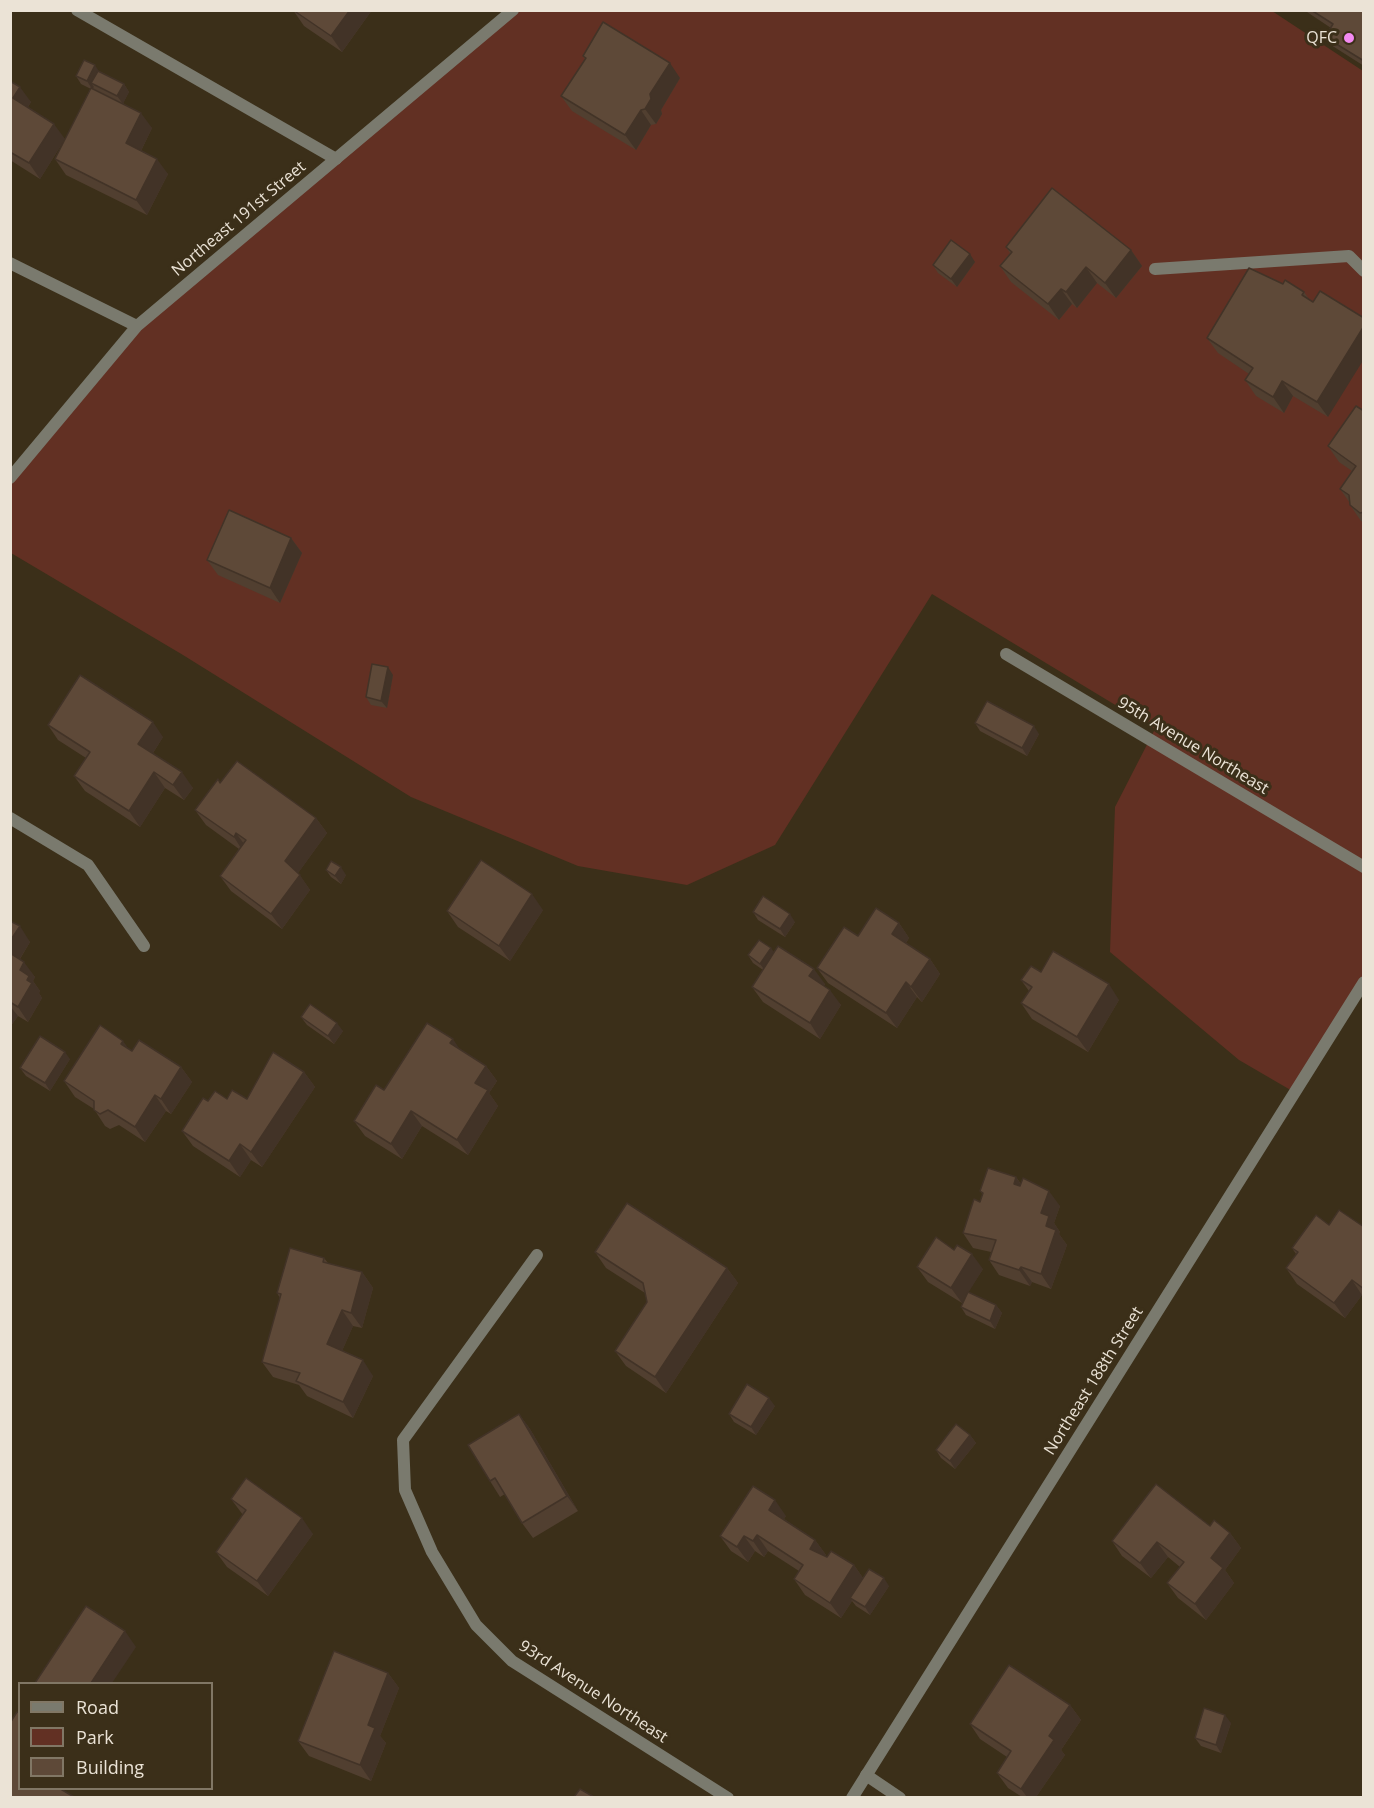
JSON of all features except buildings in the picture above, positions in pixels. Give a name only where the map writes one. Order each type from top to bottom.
[{"type":"street","points":[[77,10],[92,15],[336,159]]},
{"type":"street","name":"Northeast 191st Street","points":[[10,478],[137,326],[513,10]]},
{"type":"street","points":[[1155,269],[1349,256],[1364,271]]},
{"type":"street","points":[[10,263],[137,326]]},
{"type":"street","name":"95th Avenue Northeast","points":[[1006,654],[1364,867]]},
{"type":"street","points":[[10,818],[88,864],[144,946]]},
{"type":"street","name":"Northeast 188th Street","points":[[852,1797],[1364,982]]},
{"type":"street","name":"93rd Avenue Northeast","points":[[537,1255],[403,1440],[405,1490],[432,1552],[476,1625],[512,1661],[728,1797]]},
{"type":"street","points":[[866,1775],[900,1797]]},
{"type":"green space","points":[[512,11],[1272,11],[1363,71],[1363,982],[1294,1092],[1239,1060],[1110,952],[1115,807],[1155,729],[932,594],[775,845],[687,885],[578,866],[411,797],[183,655],[11,553],[11,477],[137,326]]},
{"type":"place","name":"QFC","points":[[1349,38]]}]
